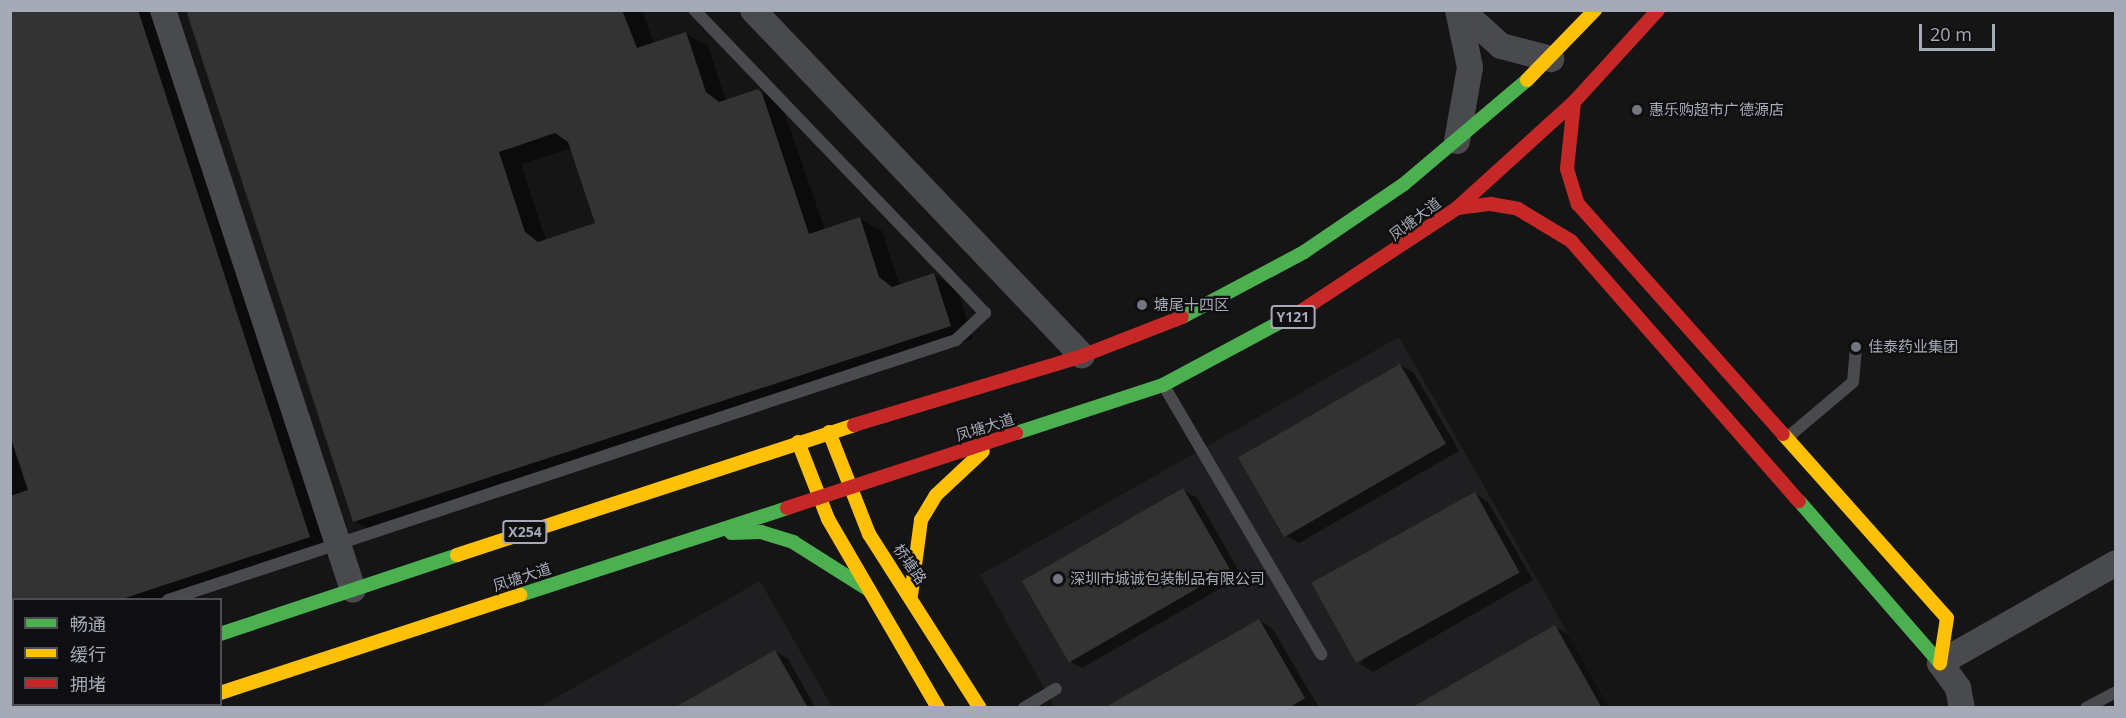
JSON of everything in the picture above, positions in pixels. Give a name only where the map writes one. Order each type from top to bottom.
[{"type":"main road","points":[[829,432],[1082,356],[1239,290],[1366,212],[1457,141],[1551,59],[1595,10]]},
{"type":"main road","name":"凤塘大道","points":[[222,692],[818,500],[1163,385],[1333,294],[1457,208],[1574,102],[1658,10]]},
{"type":"main road","points":[[1574,102],[1567,169],[1578,204],[1947,618],[1940,663]]},
{"type":"main road","points":[[1457,208],[1491,204],[1518,209],[1571,241],[1940,663]]},
{"type":"main road","name":"X254","points":[[222,633],[829,432]]},
{"type":"main road","name":"桥塘路","points":[[829,432],[848,490],[869,534],[912,595],[980,708]]},
{"type":"main road","points":[[798,442],[818,500],[938,708]]},
{"type":"main road","points":[[912,595],[921,520],[942,488],[992,443]]},
{"type":"main road","points":[[712,533],[761,532],[793,542],[869,590]]},
{"type":"street","points":[[163,10],[352,590]]},
{"type":"street","points":[[753,10],[1082,356]]},
{"type":"street","points":[[1460,10],[1501,46],[1551,59]]},
{"type":"street","points":[[1457,141],[1470,67],[1460,10]]},
{"type":"street","points":[[1940,663],[2115,563]]},
{"type":"street","points":[[1940,663],[1939,691],[1951,708]]},
{"type":"street","points":[[1940,663],[1958,688],[1962,708]]},
{"type":"lane","points":[[174,598],[956,340],[985,313],[693,10]]},
{"type":"lane","points":[[1788,438],[1853,382],[1856,347]]},
{"type":"lane","points":[[1163,385],[1322,654]]},
{"type":"lane","points":[[1024,708],[1056,689]]},
{"type":"lane","points":[[2086,708],[2115,692]]},
{"type":"shaded area","points":[[1399,337],[1610,707],[1055,707],[980,575]]},
{"type":"shaded area","points":[[760,581],[832,707],[538,708]]},
{"type":"building","points":[[10,10],[138,10],[310,537],[125,598],[12,598],[10,600],[10,496],[28,490],[10,436]]},
{"type":"building","points":[[186,10],[622,10],[637,48],[686,32],[706,92],[719,102],[758,89],[762,93],[809,234],[860,217],[879,277],[892,287],[934,273],[951,326],[353,522]],"holes":[[[555,133],[568,142],[595,223],[538,242],[525,232],[499,152]]]},
{"type":"building","points":[[1400,364],[1446,444],[1284,537],[1238,458]]},
{"type":"building","points":[[1183,488],[1230,569],[1069,662],[1022,581]]},
{"type":"building","points":[[1475,492],[1520,572],[1356,663],[1311,583]]},
{"type":"building","points":[[1259,619],[1305,698],[1289,708],[1104,708]]},
{"type":"building","points":[[1555,625],[1602,708],[1411,708]]},
{"type":"building","points":[[775,650],[808,708],[674,708]]},
{"type":"traffic: fast","points":[[1182,317],[1304,252],[1404,184],[1527,80]]},
{"type":"traffic: fast","points":[[1016,433],[1163,385],[1301,311]]},
{"type":"traffic: fast","points":[[1799,501],[1940,663]]},
{"type":"traffic: fast","points":[[520,595],[787,508]]},
{"type":"traffic: fast","points":[[731,533],[761,532],[793,542],[869,590]]},
{"type":"traffic: fast","points":[[222,633],[457,555]]},
{"type":"traffic: slow","points":[[1527,80],[1595,10]]},
{"type":"traffic: slow","points":[[457,555],[854,425]]},
{"type":"traffic: slow","points":[[829,432],[869,534],[980,708]]},
{"type":"traffic: slow","points":[[1783,434],[1947,618],[1940,663]]},
{"type":"traffic: slow","points":[[798,442],[828,519],[938,708]]},
{"type":"traffic: slow","points":[[911,595],[921,520],[936,495],[983,451]]},
{"type":"traffic: slow","points":[[222,692],[520,595]]},
{"type":"traffic: jam","points":[[1301,311],[1457,208],[1574,102],[1658,10]]},
{"type":"traffic: jam","points":[[1574,102],[1567,169],[1578,204],[1783,434]]},
{"type":"traffic: jam","points":[[1457,208],[1491,204],[1518,209],[1571,241],[1799,501]]},
{"type":"traffic: jam","points":[[854,425],[1082,356],[1182,317]]},
{"type":"traffic: jam","points":[[787,508],[1016,433]]},
{"type":"traffic: jam","points":[[175,708],[180,706]]},
{"type":"place","name":"惠乐购超市广德源店","points":[[1637,110]]},
{"type":"place","name":"塘尾十四区","points":[[1142,305]]},
{"type":"place","name":"佳泰药业集团","points":[[1856,347]]},
{"type":"place","name":"深圳市城诚包装制品有限公司","points":[[1058,579]]}]
